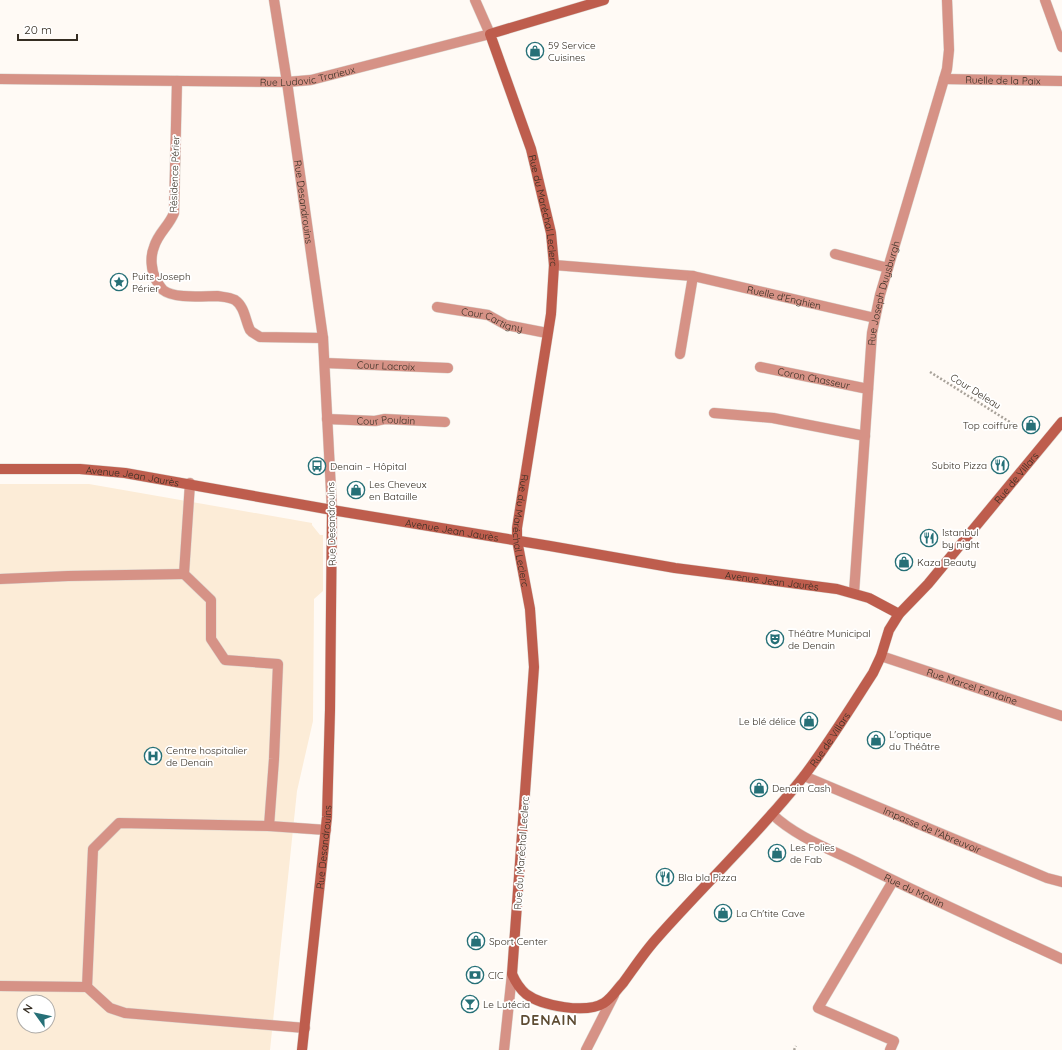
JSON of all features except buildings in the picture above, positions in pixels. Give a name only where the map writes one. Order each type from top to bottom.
[{"type":"street","name":"Rue Desandrouins","points":[[274,0],[323,338],[332,510],[330,716],[326,830],[302,1050]]},
{"type":"street","name":"Rue du Maréchal Leclerc","points":[[475,0],[490,34],[531,149],[551,233],[554,265],[552,299],[518,516],[517,540],[530,609],[534,667],[512,974],[504,1050]]},
{"type":"street","name":"Rue Ludovic Trarieux","points":[[0,79],[287,82],[322,78],[490,34],[604,0]]},
{"type":"street","name":"Rue Joseph Duysburgh","points":[[854,593],[870,345],[875,318],[888,268],[947,69],[949,50],[947,0]]},
{"type":"street","points":[[1044,0],[1062,47]]},
{"type":"street","name":"Ruelle de la Paix","points":[[944,79],[1062,81]]},
{"type":"street","name":"Résidence Périer","points":[[177,81],[174,213],[168,225],[157,238],[153,247],[152,256],[152,271],[159,285],[163,290],[173,295],[225,297],[234,300],[242,309],[250,330],[260,337],[323,338]]},
{"type":"street","points":[[835,254],[888,268]]},
{"type":"street","name":"Ruelle d'Enghien","points":[[554,265],[694,276],[875,318]]},
{"type":"street","points":[[680,354],[694,276]]},
{"type":"street","name":"Cour Cartigny","points":[[437,307],[488,315],[506,325],[547,333]]},
{"type":"street","name":"Cour Lacroix","points":[[325,363],[448,368]]},
{"type":"street","name":"Coron Chasseur","points":[[760,367],[868,389]]},
{"type":"street","points":[[714,414],[773,418],[865,436]]},
{"type":"street","name":"Cour Poulain","points":[[327,419],[375,421],[385,419],[445,422]]},
{"type":"street","name":"Rue de Villars","points":[[586,1050],[615,993],[654,942],[772,814],[804,776],[873,673],[881,656],[889,630],[899,614],[928,584],[1062,422]]},
{"type":"street","name":"Avenue Jean Jaurès","points":[[0,469],[80,469],[108,471],[190,483],[332,510],[517,540],[675,568],[854,593],[879,602],[899,614]]},
{"type":"street","points":[[184,574],[190,483]]},
{"type":"street","points":[[0,579],[184,574],[211,600],[211,639],[225,660],[278,664],[274,759],[269,826]]},
{"type":"street","name":"Rue Marcel Fontaine","points":[[881,656],[1062,716]]},
{"type":"street","name":"Impasse de l'Abreuvoir","points":[[804,776],[1047,878],[1062,882]]},
{"type":"street","name":"Rue du Moulin","points":[[772,814],[780,822],[796,832],[893,880],[1062,959]]},
{"type":"street","points":[[87,987],[93,849],[119,823],[269,826],[326,830]]},
{"type":"street","points":[[890,1050],[894,1041],[818,1008],[893,880]]},
{"type":"street","points":[[512,974],[522,989],[530,996],[547,1003],[568,1007],[584,1008],[599,1005],[615,993]]},
{"type":"street","points":[[0,986],[87,987],[110,1008],[125,1013],[305,1028]]},
{"type":"path","name":"Cour Deleau","points":[[930,372],[1013,424]]},
{"type":"path","points":[[794,1050],[796,1046]]},
{"type":"shaded area","name":"Centre hospitalier de Denain","points":[[0,484],[89,484],[312,523],[320,535],[323,535],[323,591],[314,599],[313,721],[297,791],[270,1050],[0,1050]]},
{"type":"place","name":"59 Service Cuisines","points":[[535,51]]},
{"type":"place","name":"Puits Joseph Périer","points":[[119,282]]},
{"type":"place","name":"Top coiffure","points":[[1031,425]]},
{"type":"place","name":"Subito Pizza","points":[[1000,465]]},
{"type":"place","name":"Denain – Hôpital","points":[[317,466]]},
{"type":"place","name":"Les Cheveux en Bataille","points":[[356,490]]},
{"type":"place","name":"Istanbul by night","points":[[929,538]]},
{"type":"place","name":"Kaza Beauty","points":[[904,562]]},
{"type":"place","name":"Théâtre Municipal de Denain","points":[[775,639]]},
{"type":"place","name":"Le blé délice","points":[[809,721]]},
{"type":"place","name":"L'optique du Théâtre","points":[[876,740]]},
{"type":"place","name":"Centre hospitalier de Denain","points":[[153,756]]},
{"type":"place","name":"Denain Cash","points":[[759,788]]},
{"type":"place","name":"Les Folies de Fab","points":[[777,853]]},
{"type":"place","name":"Bla bla Pizza","points":[[665,877]]},
{"type":"place","name":"La Ch'tite Cave","points":[[723,913]]},
{"type":"place","name":"Sport Center","points":[[476,941]]},
{"type":"place","name":"CIC","points":[[475,975]]},
{"type":"place","name":"Le Lutécia","points":[[470,1004]]},
{"type":"district","name":"DENAIN","points":[[549,1020]]}]
